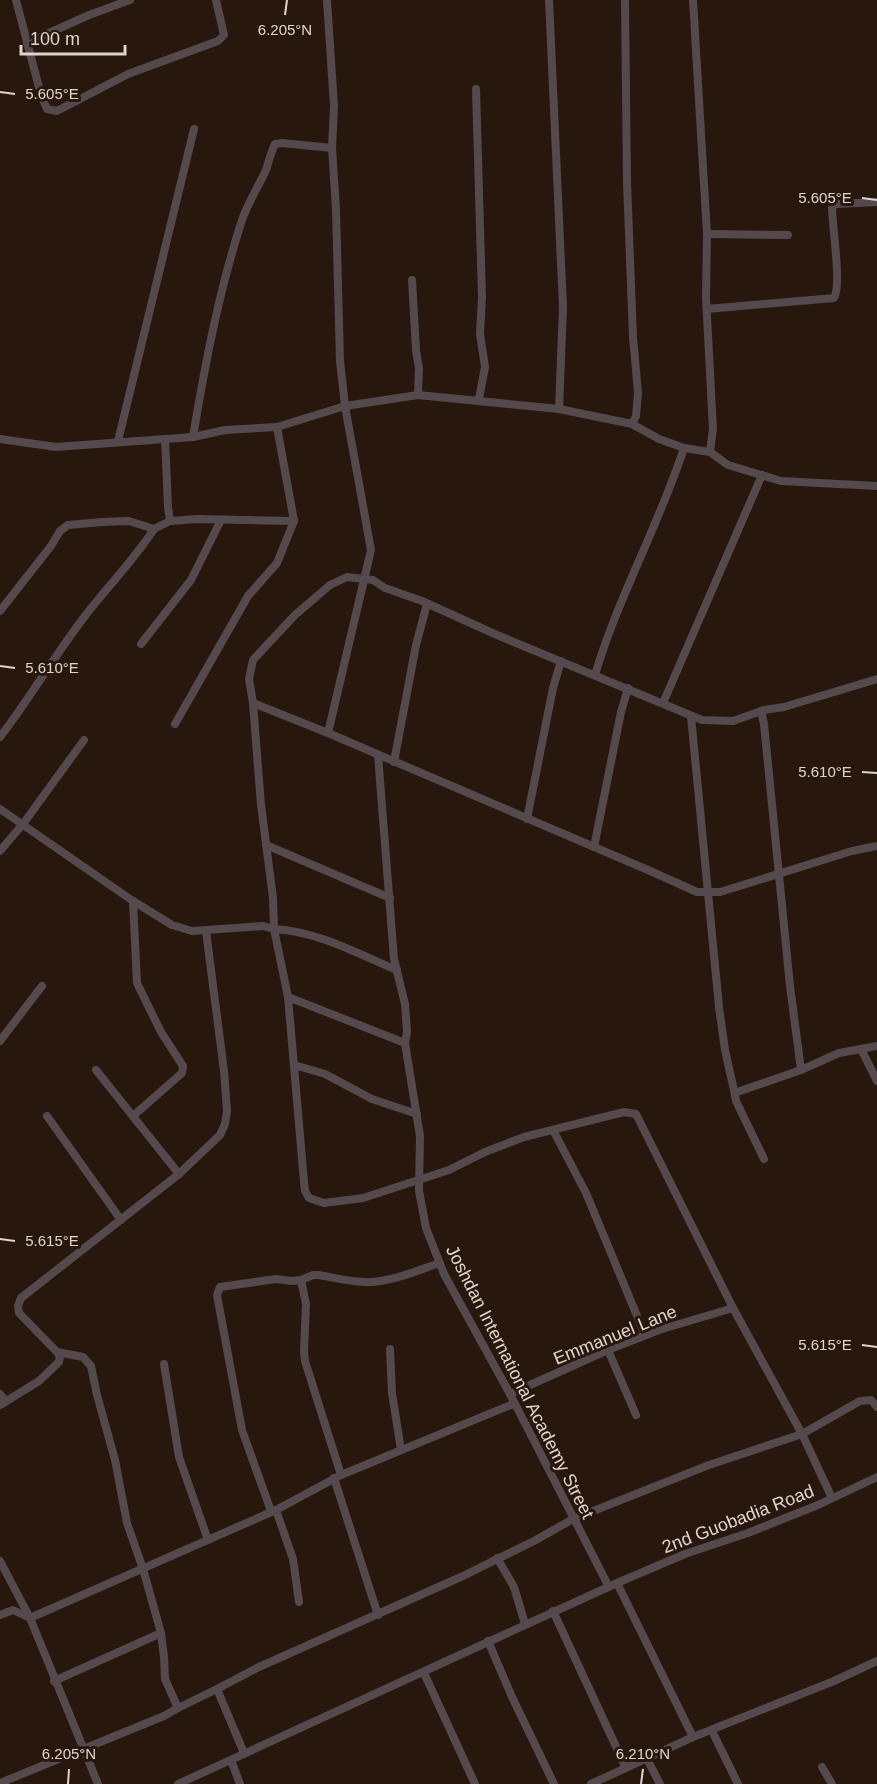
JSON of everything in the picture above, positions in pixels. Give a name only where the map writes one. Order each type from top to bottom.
[{"type":"street","points":[[16,0],[47,109],[57,111],[128,74],[218,41],[224,35],[216,0]]},
{"type":"street","points":[[27,43],[89,15],[130,0]]},
{"type":"street","points":[[327,0],[334,106],[332,147],[340,361],[345,406],[371,550],[328,733]]},
{"type":"street","points":[[549,0],[562,307],[559,409]]},
{"type":"street","points":[[625,0],[627,182],[638,393],[636,416],[632,424]]},
{"type":"street","points":[[693,0],[706,234],[713,429],[710,452]]},
{"type":"street","points":[[476,89],[482,297],[480,334],[485,367],[479,399]]},
{"type":"street","points":[[118,441],[194,129]]},
{"type":"street","points":[[193,437],[207,356],[243,218],[267,167],[272,148],[275,144],[282,143],[332,147]]},
{"type":"street","points":[[707,309],[834,298],[837,293],[838,278],[832,224],[833,204],[877,202]]},
{"type":"street","points":[[706,234],[788,235]]},
{"type":"street","points":[[412,280],[419,369],[418,394]]},
{"type":"street","points":[[0,439],[56,447],[193,437],[225,430],[278,427],[345,406],[418,394],[437,398],[479,399],[559,409],[632,424],[659,439],[684,448],[710,452],[728,465],[781,481],[877,486]]},
{"type":"street","points":[[175,724],[248,596],[277,563],[294,521],[278,427]]},
{"type":"street","points":[[165,439],[170,521]]},
{"type":"street","points":[[595,675],[606,638],[673,483],[684,448]]},
{"type":"street","points":[[663,704],[762,475]]},
{"type":"street","points":[[141,644],[191,580],[221,520]]},
{"type":"street","points":[[0,611],[60,531],[68,525],[129,521],[154,529]]},
{"type":"street","points":[[0,737],[86,615],[136,555],[154,529],[170,521],[294,521]]},
{"type":"street","points":[[832,1498],[802,1434],[733,1308],[636,1114],[624,1112],[514,1141],[485,1152],[450,1170],[363,1198],[324,1203],[309,1198],[304,1182],[288,997],[274,929],[273,898],[249,679],[253,660],[295,615],[330,585],[347,577],[373,580],[385,588],[427,603],[702,720],[733,721],[877,679]]},
{"type":"street","points":[[394,762],[416,645],[427,603]]},
{"type":"street","points":[[527,819],[553,688],[561,661]]},
{"type":"street","points":[[594,847],[621,712],[628,688]]},
{"type":"street","points":[[253,703],[328,733],[690,890],[720,892],[852,851],[877,846]]},
{"type":"street","points":[[761,711],[780,873],[792,1007],[801,1071]]},
{"type":"street","points":[[691,716],[725,1050],[735,1095],[764,1158]]},
{"type":"street","points":[[0,851],[23,824],[84,740]]},
{"type":"street","name":"Joshdan International Academy Street","points":[[378,755],[394,960],[405,1004],[407,1032],[405,1043],[420,1136],[419,1179],[426,1228],[440,1263],[477,1336],[510,1394],[513,1404],[573,1519],[613,1585],[693,1737]]},
{"type":"street","points":[[0,809],[133,901],[184,930],[206,931],[263,926],[291,930],[322,939],[397,970]]},
{"type":"street","points":[[266,845],[390,898]]},
{"type":"street","points":[[133,901],[137,983],[161,1032],[183,1066],[182,1073],[134,1116]]},
{"type":"street","points":[[0,1394],[3,1403],[39,1380],[56,1365],[60,1357],[19,1312],[18,1306],[21,1298],[179,1174],[220,1134],[225,1124],[227,1111],[224,1071],[206,931]]},
{"type":"street","points":[[0,1041],[42,986]]},
{"type":"street","points":[[288,997],[405,1043]]},
{"type":"street","points":[[735,1095],[737,1092],[801,1071],[839,1053],[877,1046]]},
{"type":"street","points":[[861,1049],[877,1081]]},
{"type":"street","points":[[294,1065],[325,1074],[372,1099],[417,1114]]},
{"type":"street","points":[[96,1070],[179,1174]]},
{"type":"street","points":[[46,1116],[122,1220]]},
{"type":"street","points":[[553,1130],[586,1193],[645,1335]]},
{"type":"street","points":[[299,1602],[292,1559],[242,1430],[218,1291],[220,1287],[276,1279],[301,1280],[313,1275],[357,1282],[382,1281],[440,1263]]},
{"type":"street","points":[[301,1280],[306,1304],[305,1361],[378,1615]]},
{"type":"street","name":"Emmanuel Lane","points":[[510,1394],[645,1335],[733,1308]]},
{"type":"street","points":[[390,1349],[392,1393],[401,1450]]},
{"type":"street","points":[[608,1350],[636,1415]]},
{"type":"street","points":[[57,1352],[83,1357],[91,1366],[128,1523],[160,1633],[165,1679],[177,1708]]},
{"type":"street","points":[[164,1364],[179,1457],[208,1540]]},
{"type":"street","points":[[0,1783],[164,1716],[260,1667],[378,1615],[534,1541],[573,1519],[709,1465],[802,1434],[860,1401],[871,1400],[877,1407]]},
{"type":"street","points":[[0,1614],[13,1610],[30,1618],[274,1510],[337,1477],[513,1404]]},
{"type":"street","name":"2nd Guobadia Road","points":[[178,1784],[553,1611],[685,1554],[748,1533],[808,1509],[877,1477]]},
{"type":"street","points":[[497,1558],[514,1587],[525,1624]]},
{"type":"street","points":[[0,1561],[30,1618],[54,1682],[98,1784]]},
{"type":"street","points":[[553,1611],[626,1768]]},
{"type":"street","points":[[54,1682],[160,1633]]},
{"type":"street","points":[[488,1641],[554,1784]]},
{"type":"street","points":[[591,1784],[693,1737],[834,1681],[877,1661]]},
{"type":"street","points":[[424,1672],[475,1784]]},
{"type":"street","points":[[217,1689],[244,1753]]},
{"type":"street","points":[[712,1731],[732,1776],[738,1784]]},
{"type":"street","points":[[647,1759],[660,1784]]},
{"type":"street","points":[[231,1760],[240,1784]]},
{"type":"street","points":[[822,1767],[832,1784]]}]
